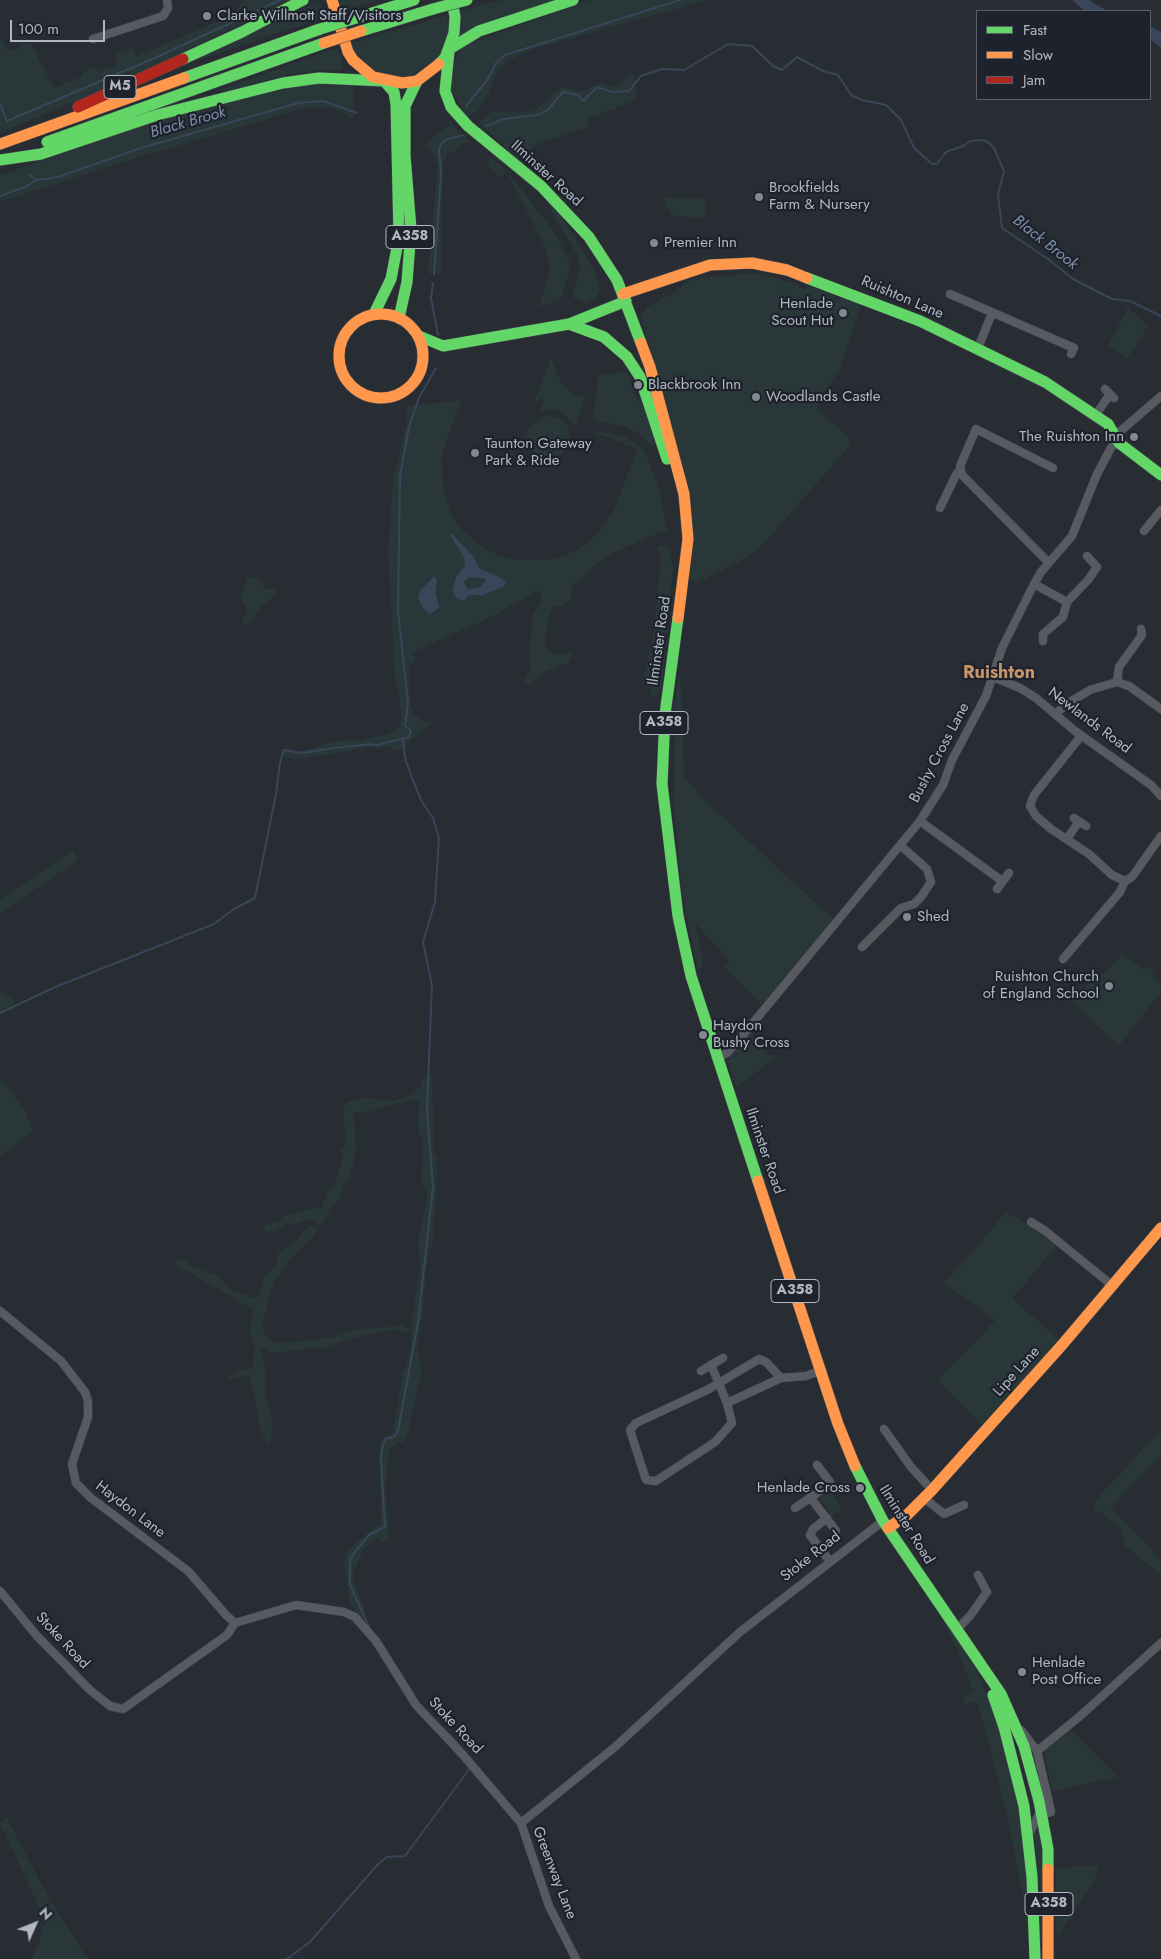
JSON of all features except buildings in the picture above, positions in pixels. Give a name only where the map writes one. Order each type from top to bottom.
[{"type":"main road","name":"M5","points":[[26,134],[76,108],[242,32],[303,0]]},
{"type":"main road","points":[[332,0],[348,52],[353,60],[366,73],[384,81],[402,83],[417,81],[439,66],[450,50],[479,31],[573,0]]},
{"type":"main road","name":"M5","points":[[0,144],[320,29],[414,0]]},
{"type":"main road","name":"Ilminster Road","points":[[452,0],[455,17],[444,91],[451,107],[468,126],[541,186],[572,217],[597,250],[625,298],[660,397],[684,494],[688,544],[684,586],[665,714],[662,784],[682,935],[691,976],[716,1058],[844,1440],[868,1493],[885,1524],[958,1628],[991,1682],[1001,1694],[1016,1725],[1032,1768],[1048,1849],[1048,1959]]},
{"type":"main road","name":"M5","points":[[0,160],[324,43],[467,0]]},
{"type":"main road","name":"M5","points":[[0,160],[41,154],[157,115],[283,83],[319,78],[384,81]]},
{"type":"main road","name":"A358","points":[[384,81],[394,92],[402,128]]},
{"type":"main road","name":"A358","points":[[374,314],[391,279],[399,237],[402,128],[408,96],[417,81]]},
{"type":"main road","name":"A358","points":[[399,318],[407,282],[411,230],[400,156]]},
{"type":"main road","name":"Ruishton Lane","points":[[625,298],[646,286],[710,265],[752,263],[787,270],[880,304],[978,348],[1045,382],[1108,424],[1116,442],[1124,445],[1161,475]]},
{"type":"main road","name":"A358","points":[[443,346],[569,324],[625,298]]},
{"type":"main road","name":"A358","points":[[515,332],[625,298]]},
{"type":"main road","points":[[374,314],[387,314],[399,318],[410,325],[419,336],[423,350],[422,365],[417,378],[407,389],[394,396],[372,396],[353,387],[344,376],[340,362],[340,349],[344,336],[351,326],[362,318],[374,314]]},
{"type":"main road","name":"Ilminster Road","points":[[569,324],[581,327],[612,342],[627,357],[640,377],[667,460],[675,494],[684,586]]},
{"type":"main road","points":[[419,336],[443,346],[422,365]]},
{"type":"main road","name":"Lipe Lane","points":[[885,1524],[907,1515],[928,1494],[1114,1286],[1161,1228]]},
{"type":"main road","name":"Ilminster Road","points":[[991,1682],[993,1696],[1014,1761],[1024,1806],[1033,1893],[1034,1959]]},
{"type":"street","points":[[94,39],[163,16],[168,8],[167,0]]},
{"type":"street","points":[[950,294],[1075,351]]},
{"type":"street","points":[[978,348],[992,313]]},
{"type":"street","points":[[1095,416],[1110,394]]},
{"type":"street","points":[[1116,442],[1158,406],[1161,396]]},
{"type":"street","points":[[968,424],[1047,468]]},
{"type":"street","points":[[940,508],[957,473],[960,471],[960,466],[976,429]]},
{"type":"street","name":"Bushy Cross Lane","points":[[716,1058],[727,1053],[733,1047],[920,821],[943,785],[952,760],[986,696],[1002,648],[1034,584],[1072,536],[1097,474],[1116,442]]},
{"type":"street","points":[[960,471],[1049,563]]},
{"type":"street","points":[[1148,529],[1161,510]]},
{"type":"street","points":[[1040,635],[1063,617],[1067,602],[1101,566],[1087,556]]},
{"type":"street","points":[[1034,584],[1067,602]]},
{"type":"street","points":[[1118,682],[1119,667],[1143,633]]},
{"type":"street","name":"Newlands Road","points":[[993,677],[1020,688],[1081,736],[1151,785],[1161,796]]},
{"type":"street","points":[[1054,714],[1090,690],[1118,682],[1129,686],[1161,709]]},
{"type":"street","points":[[1081,736],[1040,786],[1030,803],[1036,816],[1112,875],[1124,881]]},
{"type":"street","points":[[920,821],[1002,881]]},
{"type":"street","points":[[1067,839],[1080,822]]},
{"type":"street","points":[[1065,954],[1120,892],[1124,881],[1132,877],[1161,836]]},
{"type":"street","points":[[862,947],[900,908],[914,904],[931,882],[926,869],[901,846]]},
{"type":"street","points":[[997,889],[1009,873]]},
{"type":"street","points":[[1031,1222],[1044,1230],[1114,1286]]},
{"type":"street","name":"Haydon Lane","points":[[0,1311],[61,1361],[85,1392],[88,1401],[88,1417],[72,1464],[76,1483],[91,1498],[188,1571],[235,1623]]},
{"type":"street","points":[[701,1371],[723,1358]]},
{"type":"street","points":[[711,1365],[720,1381],[732,1423],[716,1442],[656,1481],[646,1480],[633,1442],[630,1430],[632,1426],[720,1381],[759,1359],[766,1362],[781,1378]]},
{"type":"street","points":[[727,1403],[781,1378],[806,1376],[822,1370]]},
{"type":"street","points":[[883,1428],[944,1514]]},
{"type":"street","points":[[795,1508],[829,1485],[830,1482],[817,1465]]},
{"type":"street","points":[[810,1498],[836,1531]]},
{"type":"street","points":[[939,1522],[944,1514],[964,1505]]},
{"type":"street","points":[[827,1518],[813,1529],[810,1534],[829,1560]]},
{"type":"street","name":"Stoke Road","points":[[0,1591],[37,1636],[72,1673],[110,1706],[118,1708],[129,1707],[227,1635],[235,1623],[296,1605],[344,1612],[355,1617],[376,1641],[416,1704],[463,1754],[521,1823],[615,1746],[740,1632],[829,1560],[885,1524]]},
{"type":"street","points":[[958,1628],[970,1616],[987,1592],[978,1575]]},
{"type":"street","points":[[1037,1751],[1080,1717],[1161,1643]]},
{"type":"street","points":[[1016,1725],[1037,1751],[1051,1812],[1040,1816],[1031,1828],[1029,1840]]},
{"type":"street","points":[[1024,1806],[1040,1816]]},
{"type":"street","name":"Greenway Lane","points":[[521,1823],[549,1906],[576,1959]]},
{"type":"shaded area","points":[[244,0],[290,0],[127,80],[0,133],[0,36],[10,52],[30,42],[54,88],[81,77],[83,72],[90,68],[96,67],[98,72],[118,65],[114,54],[132,48],[136,56],[231,16]]},
{"type":"shaded area","points":[[339,0],[379,0],[342,12]]},
{"type":"shaded area","points":[[503,0],[554,0],[459,36],[459,11]]},
{"type":"shaded area","points":[[590,0],[708,0],[537,48],[507,61],[497,73],[486,99],[477,112],[465,117],[448,82],[457,55],[464,45]]},
{"type":"shaded area","points":[[319,1],[326,17],[196,61],[206,55]]},
{"type":"shaded area","points":[[447,15],[449,33],[440,57],[418,74],[397,78],[377,73],[359,59],[351,43]]},
{"type":"shaded area","points":[[337,48],[342,61],[343,67],[341,70],[300,72],[230,90],[216,91]]},
{"type":"shaded area","points":[[634,74],[637,94],[634,101],[588,119],[590,126],[538,144],[519,155],[517,159],[478,122],[492,112],[534,111],[561,87],[584,91],[600,83],[616,87],[627,75]]},
{"type":"shaded area","points":[[313,83],[354,86],[354,119],[335,109],[319,107],[302,109],[113,165],[0,202],[0,175],[180,113]]},
{"type":"shaded area","points":[[451,124],[471,142],[465,143],[448,155],[443,162],[441,270],[439,275],[429,274],[428,266],[438,165],[429,147],[422,146]]},
{"type":"shaded area","points":[[491,158],[506,170],[504,176],[500,177],[486,165]]},
{"type":"shaded area","points":[[510,174],[556,235],[570,263],[570,270],[560,300],[539,307],[550,269],[546,249],[509,176]]},
{"type":"shaded area","points":[[542,194],[556,208],[593,267],[601,289],[596,298],[585,303],[572,297],[580,266],[577,255]]},
{"type":"shaded area","points":[[663,197],[706,199],[707,211],[703,218],[671,215]]},
{"type":"shaded area","points":[[756,273],[798,284],[798,287],[804,289],[813,285],[834,292],[834,298],[838,300],[843,295],[862,302],[840,368],[817,405],[820,412],[849,437],[851,444],[764,544],[746,558],[696,583],[689,579],[693,546],[652,355],[641,318],[647,307],[697,278]]},
{"type":"shaded area","points":[[1128,307],[1148,326],[1127,359],[1108,346]]},
{"type":"shaded area","points":[[551,358],[562,384],[574,394],[586,396],[576,427],[567,416],[559,411],[551,409],[539,412],[544,400],[540,398],[538,402],[534,401]]},
{"type":"shaded area","points":[[627,372],[638,401],[644,408],[656,445],[652,446],[639,434],[627,427],[593,420],[598,375]]},
{"type":"shaded area","points":[[461,400],[442,454],[443,487],[453,516],[464,532],[478,544],[493,553],[516,560],[549,560],[567,555],[587,543],[604,526],[615,508],[637,449],[594,432],[596,431],[625,436],[644,450],[658,485],[668,531],[658,533],[604,557],[573,586],[571,598],[564,605],[554,605],[550,613],[545,642],[548,651],[554,655],[572,652],[573,656],[568,665],[563,664],[544,672],[530,685],[523,681],[526,674],[531,670],[529,649],[533,615],[542,598],[538,590],[493,616],[411,653],[416,657],[409,669],[411,709],[414,715],[423,721],[434,721],[400,750],[394,750],[388,746],[381,749],[370,747],[302,759],[285,758],[281,751],[284,748],[299,752],[334,741],[361,740],[388,734],[399,727],[402,716],[395,676],[388,555],[393,479],[407,423],[407,406]],"holes":[[[452,534],[473,556],[479,568],[503,579],[506,583],[504,586],[484,595],[469,595],[452,591],[456,577],[465,565],[464,558],[450,535]],[[431,577],[436,582],[438,611],[422,607],[418,598],[421,589]]]},
{"type":"shaded area","points":[[551,416],[561,419],[568,426],[570,441],[562,454],[546,457],[527,449],[524,440],[526,431],[540,418]]},
{"type":"shaded area","points":[[666,545],[670,549],[673,568],[662,687],[654,700],[649,687],[645,685],[644,673],[653,637],[657,600],[661,556],[657,550],[659,546]]},
{"type":"shaded area","points":[[257,577],[265,589],[276,589],[276,594],[261,606],[246,625],[241,621],[246,613],[246,607],[240,597],[248,578]]},
{"type":"shaded area","points":[[470,577],[486,580],[480,587],[467,589],[464,582]]},
{"type":"shaded area","points":[[679,674],[682,693],[684,777],[709,804],[833,919],[762,1005],[723,966],[729,961],[696,924],[703,961],[702,967],[698,970],[682,894],[674,809],[675,699]]},
{"type":"shaded area","points":[[73,850],[78,860],[0,913],[0,899]]},
{"type":"shaded area","points":[[1122,954],[1143,969],[1146,966],[1155,973],[1152,977],[1161,985],[1161,992],[1119,1046],[1070,1000],[1106,971]]},
{"type":"shaded area","points":[[0,992],[12,999],[14,1006],[0,1013]]},
{"type":"shaded area","points":[[751,1032],[760,1046],[774,1059],[736,1087],[727,1061]]},
{"type":"shaded area","points":[[432,1074],[434,1155],[437,1158],[436,1193],[433,1241],[426,1267],[423,1311],[417,1348],[422,1369],[408,1432],[403,1442],[397,1443],[390,1449],[388,1456],[386,1489],[389,1538],[384,1543],[378,1539],[372,1541],[364,1549],[354,1571],[354,1582],[366,1614],[365,1617],[360,1618],[348,1600],[344,1563],[348,1550],[381,1524],[379,1444],[383,1437],[393,1433],[403,1370],[411,1350],[412,1318],[420,1270],[418,1240],[428,1196],[421,1181],[423,1142],[418,1130],[419,1100],[398,1103],[374,1111],[354,1113],[356,1149],[351,1173],[342,1188],[339,1201],[331,1207],[323,1223],[318,1224],[315,1220],[306,1219],[298,1223],[286,1224],[276,1230],[266,1232],[263,1229],[266,1224],[278,1221],[285,1215],[293,1215],[297,1212],[313,1208],[321,1209],[328,1191],[335,1183],[342,1160],[341,1150],[346,1145],[343,1107],[347,1102],[366,1098],[395,1101],[415,1092],[421,1086],[423,1076]]},
{"type":"shaded area","points":[[0,1077],[25,1111],[33,1132],[0,1156]]},
{"type":"shaded area","points":[[1005,1212],[1011,1217],[1015,1216],[1057,1245],[1012,1299],[1060,1340],[983,1427],[937,1379],[975,1343],[995,1320],[943,1283],[976,1248]]},
{"type":"shaded area","points":[[312,1225],[317,1228],[314,1237],[290,1259],[274,1281],[263,1322],[263,1331],[268,1339],[276,1343],[316,1340],[356,1329],[402,1324],[409,1329],[408,1332],[392,1330],[371,1334],[344,1340],[327,1347],[273,1353],[261,1348],[266,1375],[265,1392],[272,1416],[271,1442],[268,1443],[261,1432],[250,1377],[246,1376],[229,1380],[229,1377],[235,1373],[253,1367],[254,1346],[250,1332],[253,1309],[176,1265],[176,1261],[182,1258],[192,1267],[217,1275],[230,1289],[257,1299],[265,1276],[275,1267],[279,1252],[295,1243],[303,1232]]},
{"type":"shaded area","points":[[1161,1429],[1161,1455],[1111,1507],[1161,1560],[1161,1575],[1125,1546],[1120,1529],[1100,1512],[1092,1511],[1095,1501]]},
{"type":"shaded area","points":[[831,1491],[842,1509],[832,1517],[820,1498]]},
{"type":"shaded area","points":[[945,1620],[976,1669],[999,1724],[1024,1831],[1027,1917],[1009,1826],[986,1733],[977,1702],[963,1705],[963,1699],[973,1691],[961,1659],[943,1621]]},
{"type":"shaded area","points":[[1071,1728],[1118,1777],[1052,1792],[1044,1749]]},
{"type":"shaded area","points":[[7,1818],[50,1900],[88,1959],[31,1959],[39,1944],[43,1916],[0,1823]]},
{"type":"shaded area","points":[[1038,1824],[1046,1893],[1040,1959],[1040,1888],[1034,1834]]},
{"type":"shaded area","points":[[1095,1865],[1099,1868],[1096,1877],[1059,1935],[1056,1932],[1056,1868]]},
{"type":"water","points":[[1072,0],[1089,0],[1105,10],[1084,10]]},
{"type":"water","points":[[1151,27],[1161,32],[1161,48],[1151,40]]},
{"type":"water","points":[[452,534],[473,556],[479,568],[503,579],[506,583],[504,586],[484,595],[469,595],[463,601],[456,597],[452,591],[453,587],[456,577],[465,565],[464,558],[450,535]],"holes":[[[470,577],[485,579],[480,587],[467,589],[464,582]]]},
{"type":"water","points":[[434,576],[437,580],[436,593],[439,608],[430,614],[422,607],[418,598],[421,589]]},
{"type":"waterway","points":[[0,104],[7,121],[157,57],[280,0]]},
{"type":"waterway","points":[[466,106],[488,79],[496,63],[505,55],[680,0]]},
{"type":"waterway","name":"Black Brook","points":[[486,126],[504,119],[537,115],[548,110],[563,92],[578,95],[583,101],[597,87],[612,92],[629,91],[641,76],[662,69],[684,70],[728,44],[752,46],[773,66],[782,70],[797,57],[823,71],[838,75],[851,95],[862,100],[886,105],[901,120],[914,148],[932,164],[937,164],[946,152],[963,146],[970,141],[982,140],[988,142],[994,148],[1004,171],[998,194],[1002,228],[1048,259],[1073,279],[1112,299],[1130,301],[1161,316]]},
{"type":"waterway","name":"Black Brook","points":[[29,174],[36,180],[58,177],[141,148],[298,103],[323,101],[357,113]]},
{"type":"waterway","points":[[434,275],[441,175],[439,150],[441,144],[446,140],[463,135]]},
{"type":"waterway","points":[[0,196],[27,186],[36,180]]},
{"type":"waterway","points":[[433,283],[431,298],[438,335]]},
{"type":"waterway","points":[[0,1013],[53,988],[214,924],[234,909],[255,898],[284,750],[302,753],[371,744],[377,745],[409,737],[411,731],[405,726],[408,703],[398,611],[400,476],[409,427],[419,398],[436,368]]},
{"type":"waterway","points":[[370,1629],[350,1585],[350,1560],[369,1535],[385,1527],[381,1458],[385,1439],[394,1437],[398,1431],[418,1322],[433,1187],[427,1109],[432,985],[423,942],[435,902],[439,838],[433,818],[422,802],[412,778],[405,758],[403,740]]},
{"type":"waterway","points":[[442,1727],[461,1747]]},
{"type":"waterway","points":[[287,1959],[310,1942],[379,1863],[387,1857],[405,1856],[470,1768]]},
{"type":"traffic: fast","points":[[183,59],[242,32],[303,0]]},
{"type":"traffic: fast","points":[[356,18],[414,0]]},
{"type":"traffic: fast","points":[[439,64],[445,58],[454,33],[455,17],[452,0]]},
{"type":"traffic: fast","points":[[433,9],[467,0]]},
{"type":"traffic: fast","points":[[451,48],[479,31],[573,0]]},
{"type":"traffic: fast","points":[[361,31],[433,9]]},
{"type":"traffic: fast","points":[[320,29],[356,18]]},
{"type":"traffic: fast","points":[[184,78],[320,29]]},
{"type":"traffic: fast","points":[[47,142],[324,43]]},
{"type":"traffic: fast","points":[[449,52],[445,91],[451,107],[468,126],[541,186],[589,237],[617,280],[641,343]]},
{"type":"traffic: fast","points":[[0,160],[41,154],[157,115],[283,83],[319,78],[384,81]]},
{"type":"traffic: fast","points":[[374,314],[391,279],[399,237],[396,104],[394,92],[384,81]]},
{"type":"traffic: fast","points":[[399,318],[407,282],[411,229],[405,156],[405,106],[417,81]]},
{"type":"traffic: fast","points":[[807,278],[920,321],[1045,382],[1108,424],[1119,443],[1161,475]]},
{"type":"traffic: fast","points":[[419,336],[443,346],[569,324],[626,301]]},
{"type":"traffic: fast","points":[[569,324],[604,337],[627,357],[640,377],[667,459]]},
{"type":"traffic: fast","points":[[678,618],[665,714],[662,784],[678,916],[691,976],[758,1181]]},
{"type":"traffic: fast","points":[[855,1466],[883,1521],[1001,1694],[1024,1746],[1039,1801],[1048,1849],[1048,1869]]},
{"type":"traffic: fast","points":[[993,1695],[1004,1727],[1024,1806],[1032,1877],[1035,1959]]},
{"type":"traffic: slow","points":[[332,0],[348,52],[353,60],[373,77],[402,83],[417,81],[439,64]]},
{"type":"traffic: slow","points":[[324,43],[361,31]]},
{"type":"traffic: slow","points":[[0,144],[184,78]]},
{"type":"traffic: slow","points":[[623,294],[710,265],[752,263],[787,270],[807,278]]},
{"type":"traffic: slow","points":[[381,314],[397,317],[411,326],[420,340],[423,356],[420,372],[411,386],[397,395],[381,398],[365,395],[351,386],[342,372],[339,356],[342,340],[351,326],[365,317],[381,314]]},
{"type":"traffic: slow","points":[[641,343],[650,367],[684,494],[688,539],[678,618]]},
{"type":"traffic: slow","points":[[758,1181],[838,1424],[855,1466]]},
{"type":"traffic: slow","points":[[888,1528],[907,1515],[932,1490],[1062,1345],[1161,1228]]},
{"type":"traffic: slow","points":[[1048,1869],[1048,1959]]},
{"type":"traffic: jam","points":[[78,107],[183,59]]},
{"type":"place","name":"Clarke Willmott Staff/Visitors","points":[[207,16]]},
{"type":"place","name":"Brookfields Farm & Nursery","points":[[759,197]]},
{"type":"place","name":"Premier Inn","points":[[654,243]]},
{"type":"place","name":"Henlade Scout Hut","points":[[843,313]]},
{"type":"place","name":"Blackbrook Inn","points":[[638,385]]},
{"type":"place","name":"Woodlands Castle","points":[[756,397]]},
{"type":"place","name":"The Ruishton Inn","points":[[1134,437]]},
{"type":"place","name":"Taunton Gateway Park & Ride","points":[[475,453]]},
{"type":"place","name":"Shed","points":[[907,917]]},
{"type":"place","name":"Ruishton Church of England School","points":[[1109,986]]},
{"type":"place","name":"Haydon Bushy Cross","points":[[703,1035]]},
{"type":"place","name":"Henlade Cross","points":[[860,1488]]},
{"type":"place","name":"Henlade Post Office","points":[[1022,1672]]},
{"type":"district","name":"Ruishton","points":[[999,674]]}]
